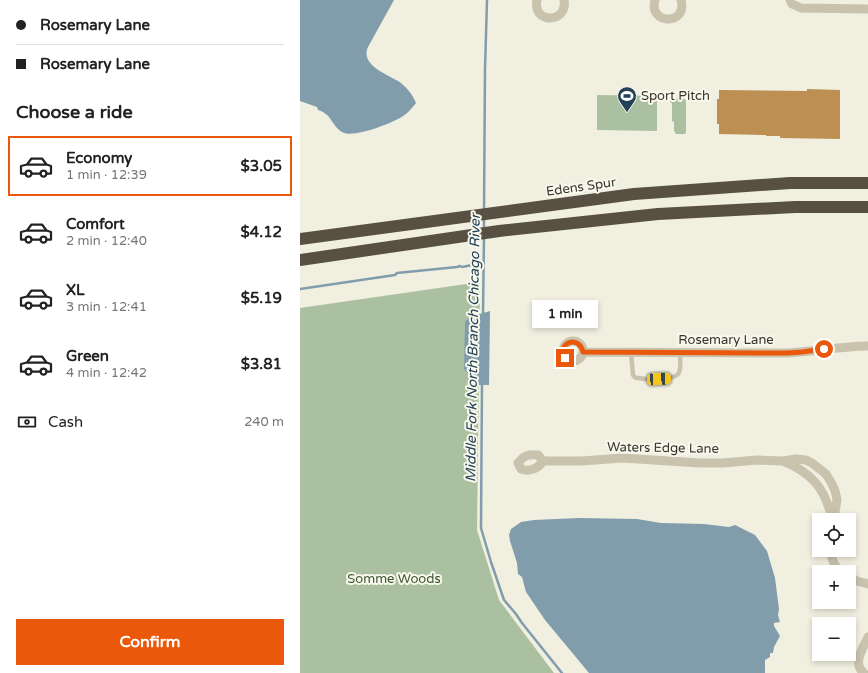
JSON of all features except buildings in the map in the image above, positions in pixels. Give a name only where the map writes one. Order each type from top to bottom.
[{"type":"highway","name":"Edens Spur","points":[[300,239],[634,194],[790,183],[868,183]]},
{"type":"highway","points":[[300,260],[499,231],[658,214],[795,207],[868,207]]},
{"type":"street","points":[[537,0],[536,6],[540,14],[548,18],[557,17],[561,14],[564,10],[564,0]]},
{"type":"street","points":[[655,0],[655,12],[667,20],[676,17],[679,14],[683,6],[682,0]]},
{"type":"street","points":[[791,2],[801,8],[868,9]]},
{"type":"street","name":"Rosemary Lane","points":[[583,352],[787,353],[868,346]]},
{"type":"street","name":"Waters Edge Lane","points":[[543,461],[582,461],[622,458],[723,463],[757,460],[783,461],[796,458],[812,463],[826,474],[835,491],[837,499],[835,513]]},
{"type":"street","name":"Waters Edge Lane","points":[[783,461],[803,471],[813,479],[825,497],[831,513]]},
{"type":"street","points":[[856,581],[868,584]]},
{"type":"street","points":[[864,673],[858,664],[859,656],[866,651],[868,637]]},
{"type":"lane","points":[[631,352],[633,376],[640,379],[672,378],[679,374],[680,352]]},
{"type":"green space","name":"Sport Pitch","points":[[597,95],[657,96],[657,131],[597,130]]},
{"type":"green space","points":[[680,97],[686,100],[685,134],[676,134],[674,131],[674,122],[672,121],[672,104],[670,100]]},
{"type":"green space","name":"Somme Woods","points":[[480,282],[477,530],[499,600],[554,673],[300,673],[300,308]]},
{"type":"water","points":[[300,0],[394,0],[368,47],[367,53],[371,64],[401,83],[411,94],[416,103],[405,115],[382,126],[363,132],[347,134],[338,129],[329,117],[318,110],[317,107],[300,101]]},
{"type":"water","points":[[490,311],[489,385],[478,385],[464,369],[465,322],[473,316]]},
{"type":"water","points":[[579,518],[637,519],[661,523],[704,524],[729,527],[735,525],[755,535],[767,551],[775,578],[780,622],[774,623],[774,626],[780,636],[774,647],[773,653],[770,653],[770,657],[765,660],[765,673],[589,673],[545,620],[526,592],[522,577],[518,574],[517,563],[509,535],[511,529],[521,522]]},
{"type":"waterway","name":"Middle Fork North Branch Chicago River","points":[[484,211],[487,0]]},
{"type":"waterway","name":"Middle Fork North Branch Chicago River","points":[[484,218],[484,229]]},
{"type":"waterway","name":"Middle Fork North Branch Chicago River","points":[[483,315],[484,236]]},
{"type":"waterway","points":[[300,289],[395,275],[397,273],[484,264]]},
{"type":"waterway","name":"Middle Fork North Branch Chicago River","points":[[482,382],[481,528],[504,600],[562,673]]},
{"type":"place","name":"Sport Pitch","points":[[627,113]]},
{"type":"route","points":[[565,358],[563,355],[563,348],[568,342],[572,341],[576,342],[582,347],[583,352],[787,353],[824,349]]}]
